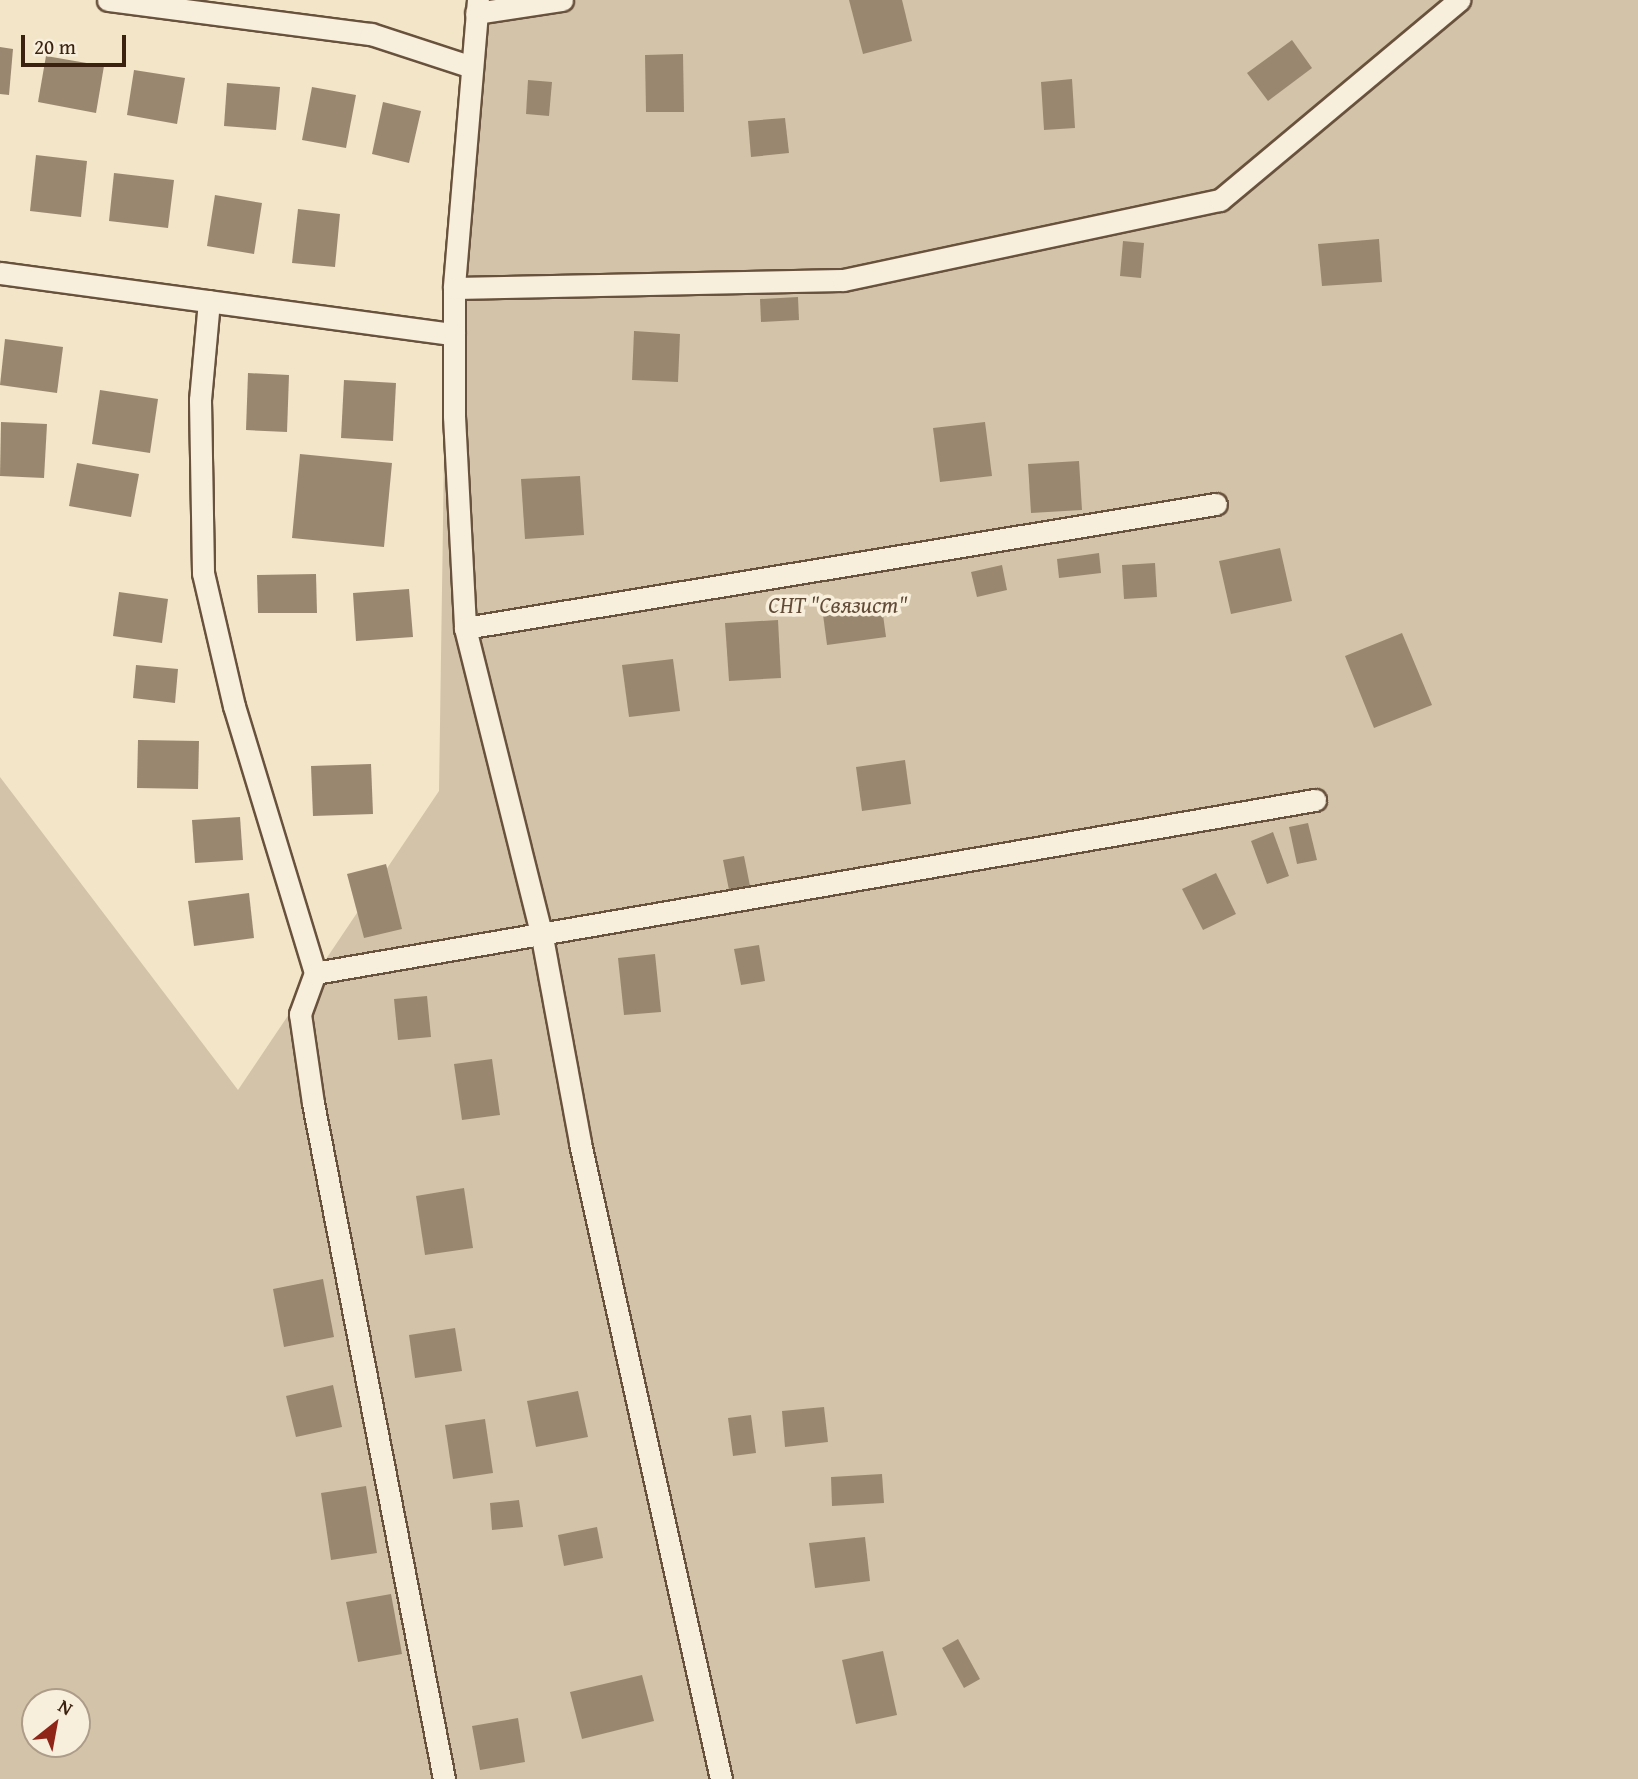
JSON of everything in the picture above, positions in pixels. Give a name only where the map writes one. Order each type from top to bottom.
[{"type":"lane","points":[[108,0],[371,34],[472,67]]},
{"type":"lane","points":[[562,0],[477,7],[454,288],[465,628],[542,937],[580,1143],[721,1779]]},
{"type":"lane","points":[[454,288],[843,280],[1220,200],[1458,0]]},
{"type":"lane","points":[[0,273],[454,334]]},
{"type":"lane","points":[[209,301],[200,400],[203,573],[234,706],[315,973],[300,1014],[313,1103],[444,1779]]},
{"type":"lane","points":[[465,628],[1216,504]]},
{"type":"lane","points":[[315,973],[542,937],[1315,800]]},
{"type":"green space","name":"СНТ \"Связист\"","points":[[472,0],[1638,0],[1638,1779],[0,1779],[0,777],[238,1090],[439,791],[445,388]]},
{"type":"building","points":[[849,0],[902,0],[912,41],[863,54]]},
{"type":"building","points":[[1292,40],[1312,68],[1268,101],[1247,73]]},
{"type":"building","points":[[0,47],[13,49],[9,95],[0,94]]},
{"type":"building","points":[[683,54],[684,112],[646,112],[645,55]]},
{"type":"building","points":[[46,56],[104,66],[96,113],[38,102]]},
{"type":"building","points":[[134,70],[185,78],[177,124],[127,115]]},
{"type":"building","points":[[1072,79],[1075,128],[1044,130],[1041,82]]},
{"type":"building","points":[[528,80],[552,82],[549,116],[526,114]]},
{"type":"building","points":[[227,83],[280,87],[276,130],[224,126]]},
{"type":"building","points":[[312,87],[356,95],[346,148],[302,140]]},
{"type":"building","points":[[383,102],[421,111],[409,163],[372,154]]},
{"type":"building","points":[[785,118],[789,153],[751,157],[748,121]]},
{"type":"building","points":[[36,155],[87,161],[81,217],[30,211]]},
{"type":"building","points":[[114,173],[174,180],[168,228],[109,221]]},
{"type":"building","points":[[215,195],[262,203],[254,254],[207,246]]},
{"type":"building","points":[[298,209],[340,214],[335,267],[292,263]]},
{"type":"building","points":[[1379,239],[1382,282],[1322,286],[1318,244]]},
{"type":"building","points":[[1123,241],[1144,243],[1141,278],[1120,276]]},
{"type":"building","points":[[798,297],[799,320],[761,322],[760,299]]},
{"type":"building","points":[[634,331],[680,334],[678,382],[632,380]]},
{"type":"building","points":[[5,339],[63,347],[57,393],[0,385]]},
{"type":"building","points":[[248,373],[289,375],[287,432],[246,430]]},
{"type":"building","points":[[344,380],[396,383],[393,441],[341,438]]},
{"type":"building","points":[[100,390],[158,399],[150,453],[92,444]]},
{"type":"building","points":[[1,422],[47,424],[44,478],[0,476]]},
{"type":"building","points":[[985,422],[992,476],[940,482],[933,428]]},
{"type":"building","points":[[300,454],[392,463],[384,547],[292,538]]},
{"type":"building","points":[[1079,461],[1082,510],[1031,513],[1028,464]]},
{"type":"building","points":[[77,463],[139,474],[131,517],[69,506]]},
{"type":"building","points":[[580,476],[584,535],[525,539],[521,479]]},
{"type":"building","points":[[1280,548],[1292,601],[1231,614],[1219,561]]},
{"type":"building","points":[[1099,553],[1101,573],[1059,578],[1057,559]]},
{"type":"building","points":[[1155,563],[1157,597],[1124,599],[1122,565]]},
{"type":"building","points":[[1002,565],[1007,590],[977,597],[971,572]]},
{"type":"building","points":[[316,574],[317,613],[258,613],[257,575]]},
{"type":"building","points":[[409,589],[413,637],[356,641],[353,593]]},
{"type":"building","points":[[119,592],[168,599],[162,643],[113,636]]},
{"type":"building","points":[[881,600],[886,637],[827,645],[822,607]]},
{"type":"building","points":[[778,620],[781,678],[729,681],[725,623]]},
{"type":"building","points":[[1402,633],[1432,705],[1374,728],[1345,656]]},
{"type":"building","points":[[673,659],[680,711],[629,717],[622,665]]},
{"type":"building","points":[[136,665],[178,669],[175,703],[133,698]]},
{"type":"building","points":[[138,740],[199,741],[198,789],[137,788]]},
{"type":"building","points":[[905,760],[911,804],[862,811],[856,767]]},
{"type":"building","points":[[371,764],[373,814],[313,816],[311,766]]},
{"type":"building","points":[[240,817],[243,860],[195,863],[192,820]]},
{"type":"building","points":[[1308,823],[1317,860],[1297,864],[1289,827]]},
{"type":"building","points":[[1273,832],[1289,876],[1267,884],[1251,841]]},
{"type":"building","points":[[744,856],[750,886],[729,890],[723,860]]},
{"type":"building","points":[[386,864],[402,929],[364,938],[347,874]]},
{"type":"building","points":[[1216,873],[1236,914],[1203,930],[1182,889]]},
{"type":"building","points":[[249,893],[254,938],[194,946],[188,901]]},
{"type":"building","points":[[759,945],[765,981],[741,985],[734,949]]},
{"type":"building","points":[[655,954],[661,1012],[624,1015],[618,958]]},
{"type":"building","points":[[427,996],[431,1037],[398,1040],[394,999]]},
{"type":"building","points":[[492,1059],[500,1115],[462,1120],[454,1064]]},
{"type":"building","points":[[464,1188],[473,1248],[425,1255],[416,1196]]},
{"type":"building","points":[[323,1279],[334,1337],[284,1347],[273,1289]]},
{"type":"building","points":[[455,1328],[462,1371],[415,1378],[409,1335]]},
{"type":"building","points":[[333,1385],[342,1427],[296,1437],[286,1396]]},
{"type":"building","points":[[578,1391],[588,1437],[536,1447],[527,1401]]},
{"type":"building","points":[[824,1407],[828,1442],[785,1447],[782,1411]]},
{"type":"building","points":[[751,1415],[756,1453],[733,1456],[728,1418]]},
{"type":"building","points":[[485,1419],[493,1473],[453,1479],[445,1425]]},
{"type":"building","points":[[882,1474],[884,1503],[832,1506],[831,1477]]},
{"type":"building","points":[[366,1486],[377,1553],[331,1560],[321,1493]]},
{"type":"building","points":[[519,1500],[523,1527],[492,1530],[490,1503]]},
{"type":"building","points":[[597,1527],[603,1558],[564,1566],[558,1535]]},
{"type":"building","points":[[865,1537],[870,1581],[815,1588],[809,1543]]},
{"type":"building","points":[[391,1594],[402,1654],[358,1662],[346,1602]]},
{"type":"building","points":[[958,1639],[980,1679],[964,1688],[942,1648]]},
{"type":"building","points":[[883,1651],[897,1715],[856,1724],[842,1660]]},
{"type":"building","points":[[642,1675],[654,1721],[582,1739],[570,1692]]},
{"type":"building","points":[[518,1718],[525,1762],[480,1770],[472,1726]]}]
